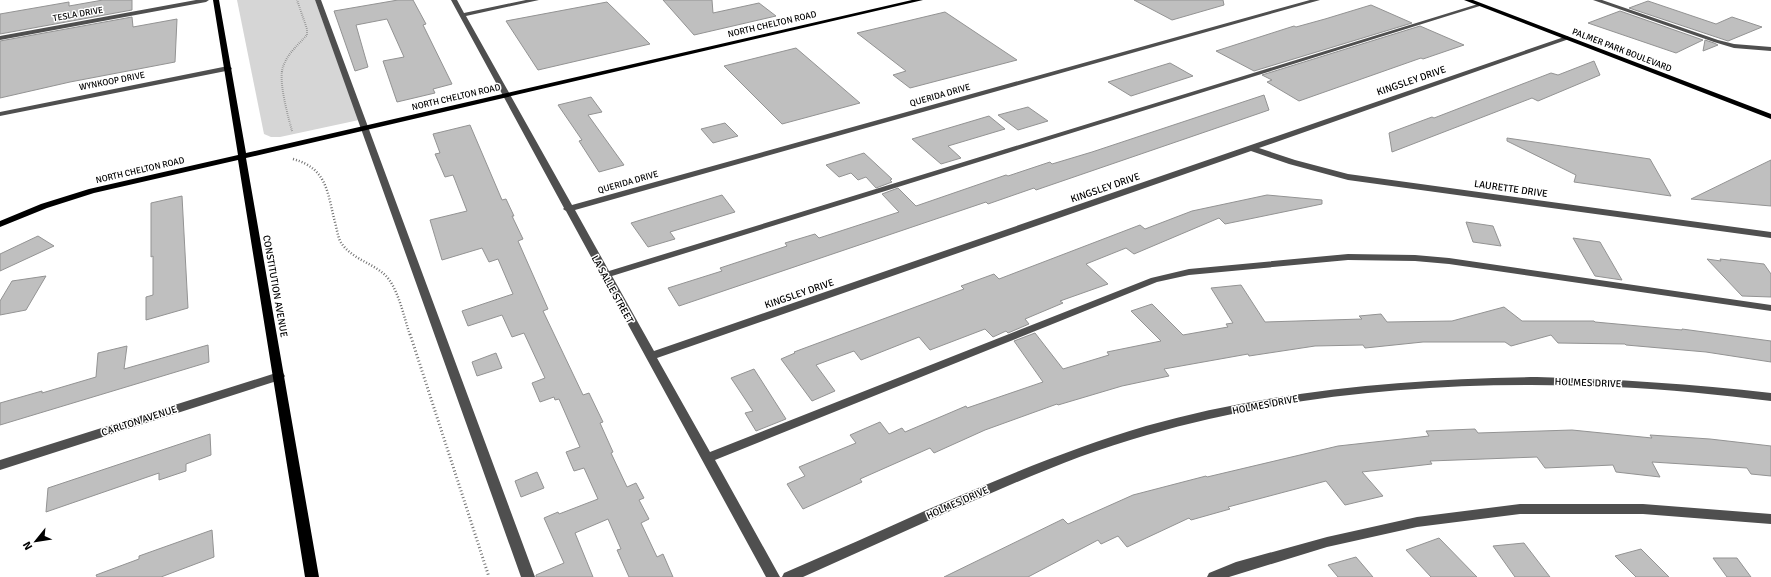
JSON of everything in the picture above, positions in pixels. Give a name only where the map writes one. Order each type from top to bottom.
[{"type":"main road","name":"CONSTITUTION AVENUE","points":[[216,0],[312,577]]},
{"type":"main road","name":"NORTH CHELTON ROAD","points":[[0,224],[44,206],[92,191],[920,0]]},
{"type":"main road","name":"PALMER PARK BOULEVARD","points":[[1467,0],[1771,117]]},
{"type":"street","name":"TESLA DRIVE","points":[[0,38],[206,0]]},
{"type":"street","points":[[318,0],[528,577]]},
{"type":"street","name":"LA SALLE STREET","points":[[454,0],[568,209],[773,577]]},
{"type":"street","points":[[462,15],[536,0]]},
{"type":"street","name":"QUERIDA DRIVE","points":[[568,209],[1317,0]]},
{"type":"street","points":[[1596,0],[1716,41],[1734,46],[1771,49]]},
{"type":"street","points":[[606,275],[1480,5]]},
{"type":"street","name":"KINGSLEY DRIVE","points":[[650,356],[1567,38]]},
{"type":"street","name":"WYNKOOP DRIVE","points":[[0,114],[228,68]]},
{"type":"street","name":"LAURETTE DRIVE","points":[[1251,148],[1292,162],[1348,176],[1771,235]]},
{"type":"street","points":[[707,458],[1154,280],[1189,272],[1348,257],[1416,258],[1449,261],[1771,308]]},
{"type":"street","name":"CARLTON AVENUE","points":[[0,465],[279,376]]},
{"type":"street","name":"HOLMES DRIVE","points":[[789,577],[1013,477],[1083,450],[1149,430],[1259,404],[1304,396],[1408,386],[1545,381],[1613,382],[1670,386],[1771,397]]},
{"type":"street","points":[[1214,577],[1236,568],[1350,537],[1417,522],[1520,509],[1644,509],[1771,519]]},
{"type":"path","points":[[288,132],[293,130],[283,93],[282,68],[288,54],[307,35],[307,29],[297,0]]},
{"type":"path","points":[[292,159],[307,164],[320,172],[340,240],[357,258],[383,273],[389,279],[396,293],[489,577]]},
{"type":"shaded area","points":[[237,0],[315,0],[359,120],[280,137],[271,137],[264,134]]},
{"type":"building","points":[[103,0],[132,0],[132,10],[0,34],[0,14],[69,2],[69,6]]},
{"type":"building","points":[[398,0],[413,0],[426,24],[423,25],[452,84],[433,89],[435,93],[397,102],[383,61],[404,57],[387,19],[356,25],[368,67],[355,71],[334,11]]},
{"type":"building","points":[[663,0],[712,0],[713,13],[759,3],[776,16],[694,35]]},
{"type":"building","points":[[1134,0],[1223,0],[1224,5],[1172,20]]},
{"type":"building","points":[[1648,1],[1716,24],[1732,17],[1762,27],[1728,41],[1629,8]]},
{"type":"building","points":[[607,2],[650,44],[538,70],[506,21]]},
{"type":"building","points":[[1371,5],[1412,23],[1254,71],[1216,51],[1294,26],[1296,27]]},
{"type":"building","points":[[1620,11],[1703,40],[1676,53],[1588,23]]},
{"type":"building","points":[[945,12],[1017,60],[910,88],[893,75],[906,71],[857,33]]},
{"type":"building","points":[[132,17],[133,27],[177,19],[175,62],[70,82],[0,98],[0,41]]},
{"type":"building","points":[[1420,26],[1464,45],[1423,59],[1421,58],[1299,101],[1267,82],[1272,80],[1262,75]]},
{"type":"building","points":[[1705,40],[1714,43],[1718,45],[1703,51]]},
{"type":"building","points":[[796,48],[860,103],[782,124],[724,66]]},
{"type":"building","points":[[1594,61],[1600,75],[1538,101],[1532,98],[1392,152],[1389,133],[1432,117],[1434,118],[1551,73],[1558,75]]},
{"type":"building","points":[[1170,63],[1193,76],[1131,96],[1108,82]]},
{"type":"building","points":[[1264,95],[1269,110],[1036,190],[1034,188],[988,204],[986,202],[679,306],[668,288],[722,271],[720,268],[787,246],[785,243],[815,234],[819,238],[899,212],[882,194],[898,188],[916,206],[1006,175],[1008,176],[1050,162],[1052,164],[1092,152]]},
{"type":"building","points":[[591,97],[602,112],[588,115],[624,165],[599,172],[579,141],[582,140],[558,105]]},
{"type":"building","points":[[1028,107],[1048,121],[1018,130],[998,115]]},
{"type":"building","points":[[989,116],[1005,129],[948,146],[961,158],[941,164],[912,139]]},
{"type":"building","points":[[725,123],[738,136],[713,143],[701,129]]},
{"type":"building","points":[[470,125],[502,200],[506,199],[514,216],[512,216],[523,239],[518,241],[548,309],[543,311],[583,395],[589,393],[603,422],[600,423],[613,452],[611,453],[627,487],[636,483],[644,498],[639,500],[649,519],[641,523],[657,557],[663,554],[673,577],[629,577],[617,550],[621,549],[608,519],[575,533],[593,577],[536,577],[536,575],[564,563],[544,518],[558,512],[559,514],[598,499],[584,468],[574,471],[566,452],[580,447],[559,399],[555,400],[554,397],[540,402],[532,383],[545,378],[524,333],[512,337],[502,315],[468,326],[462,311],[513,294],[498,259],[489,262],[482,248],[442,260],[430,220],[467,211],[453,175],[445,177],[435,154],[440,153],[433,134]]},
{"type":"building","points":[[1507,138],[1650,159],[1671,196],[1574,182],[1576,175],[1507,141]]},
{"type":"building","points":[[864,153],[892,179],[890,180],[892,182],[876,188],[866,177],[858,180],[851,173],[839,177],[826,165]]},
{"type":"building","points":[[1771,160],[1771,206],[1691,199]]},
{"type":"building","points":[[722,195],[735,212],[670,232],[675,239],[648,247],[631,223]]},
{"type":"building","points":[[1267,195],[1322,200],[1322,204],[1225,224],[1219,218],[1134,254],[1126,248],[1086,264],[1108,284],[1060,301],[1063,303],[1025,319],[1029,324],[1008,333],[1006,331],[993,337],[985,329],[930,350],[919,337],[861,360],[854,351],[816,365],[835,391],[812,401],[781,359],[795,353],[794,352],[964,289],[961,286],[994,274],[999,279],[1140,225],[1145,229],[1192,211]]},
{"type":"building","points":[[182,196],[188,308],[146,320],[146,297],[153,295],[151,203]]},
{"type":"building","points":[[1466,222],[1493,226],[1501,246],[1473,242]]},
{"type":"building","points":[[38,236],[54,246],[0,271],[0,254]]},
{"type":"building","points":[[1573,238],[1600,242],[1622,280],[1595,276]]},
{"type":"building","points":[[1707,259],[1764,264],[1771,274],[1771,297],[1742,296]]},
{"type":"building","points":[[46,276],[26,310],[0,315],[0,301],[12,281]]},
{"type":"building","points":[[1241,285],[1265,322],[1362,319],[1359,316],[1381,314],[1387,322],[1452,321],[1504,307],[1522,321],[1594,321],[1682,329],[1771,341],[1771,362],[1706,352],[1625,344],[1558,343],[1551,335],[1511,346],[1505,342],[1423,342],[1365,348],[1363,345],[1315,346],[1249,356],[1248,354],[1164,369],[1169,376],[1122,386],[1058,405],[1057,404],[985,430],[934,453],[930,448],[860,479],[862,482],[803,509],[787,484],[805,476],[799,467],[856,443],[850,435],[880,422],[889,434],[902,428],[905,432],[966,406],[967,408],[1043,382],[1014,341],[1035,333],[1063,369],[1109,355],[1107,352],[1161,341],[1131,311],[1152,304],[1183,335],[1228,327],[1226,324],[1233,323],[1211,288]]},
{"type":"building","points":[[208,345],[209,362],[0,425],[0,403],[42,391],[42,393],[96,377],[98,353],[127,346],[124,369]]},
{"type":"building","points":[[496,353],[502,368],[477,376],[472,362]]},
{"type":"building","points":[[754,369],[786,419],[756,431],[745,413],[753,411],[731,378]]},
{"type":"building","points":[[1475,429],[1478,433],[1572,430],[1652,438],[1650,435],[1710,439],[1771,446],[1771,476],[1751,474],[1747,468],[1652,462],[1660,477],[1616,472],[1613,465],[1545,468],[1537,457],[1430,461],[1432,464],[1362,472],[1383,496],[1345,505],[1326,481],[1228,507],[1230,509],[1191,520],[1189,518],[1127,547],[1118,536],[1101,544],[1098,540],[1028,577],[944,577],[1063,519],[1068,524],[1133,495],[1206,476],[1338,446],[1429,436],[1426,431]]},
{"type":"building","points":[[210,434],[211,455],[186,464],[186,471],[159,480],[159,473],[46,512],[48,488]]},
{"type":"building","points":[[537,472],[544,488],[521,497],[515,481]]},
{"type":"building","points":[[212,530],[214,557],[161,577],[97,577],[96,575],[139,559],[139,556]]},
{"type":"building","points":[[1439,538],[1477,577],[1431,577],[1406,550]]},
{"type":"building","points":[[1524,543],[1550,577],[1515,577],[1493,546]]},
{"type":"building","points":[[1641,549],[1669,577],[1636,577],[1615,556]]},
{"type":"building","points":[[1356,557],[1373,577],[1338,577],[1328,565]]},
{"type":"building","points":[[1713,558],[1737,558],[1751,577],[1727,577]]}]
